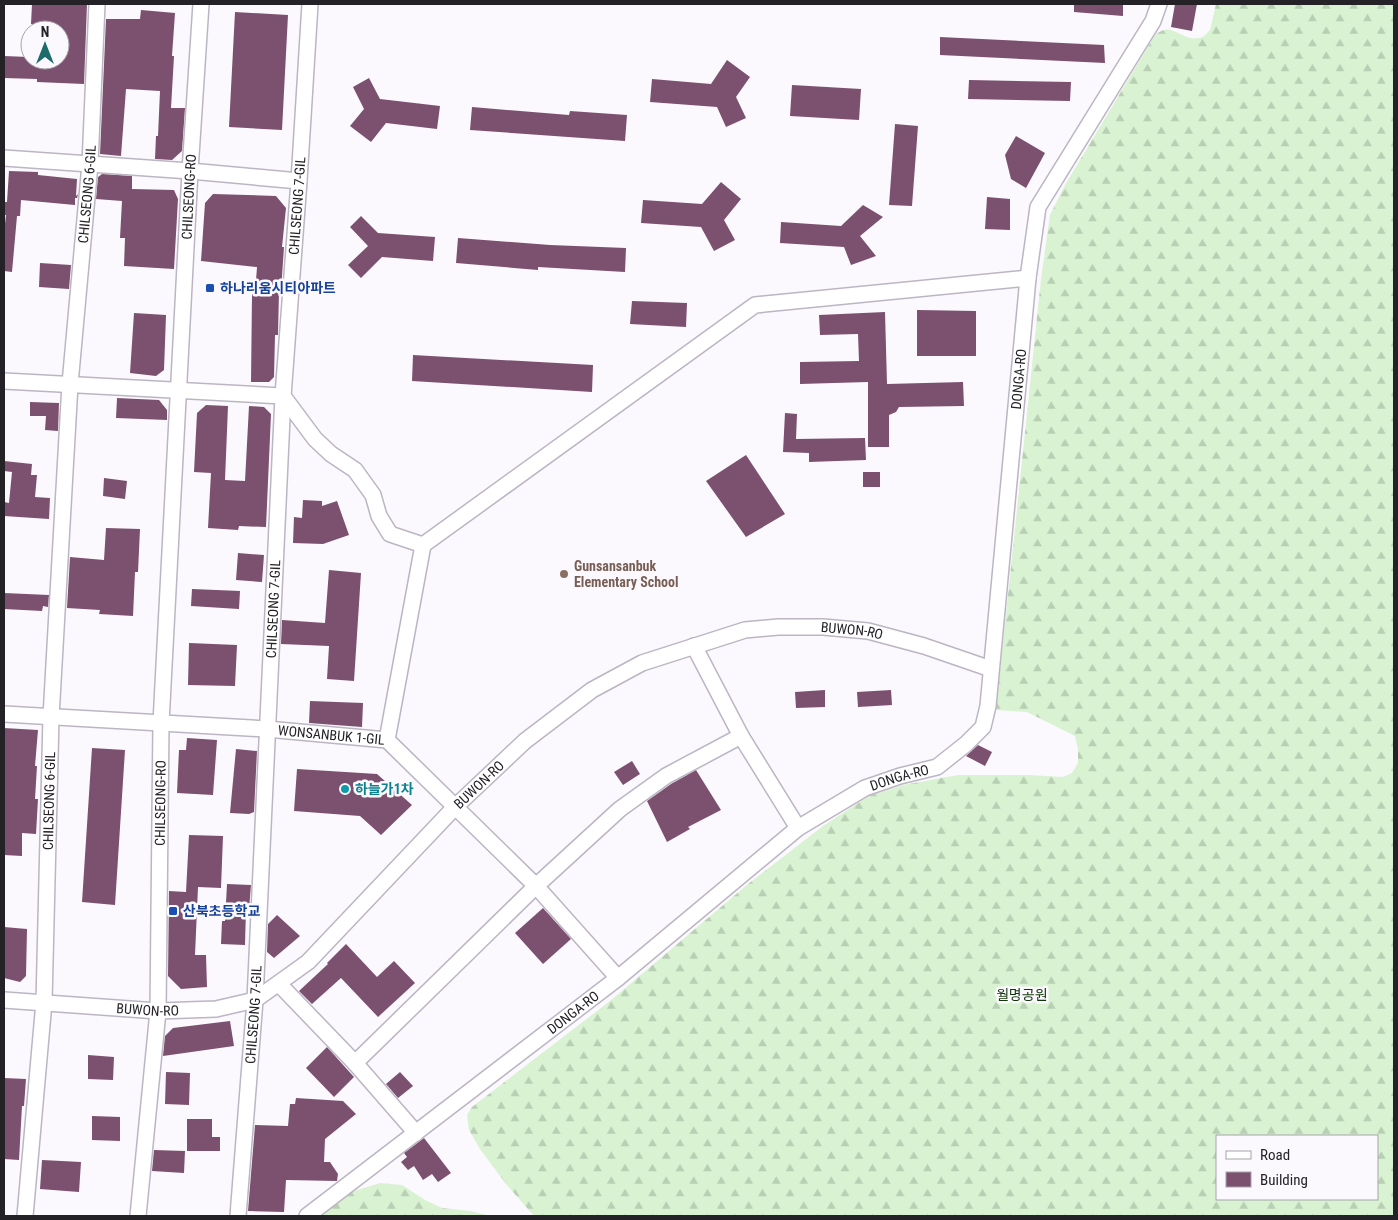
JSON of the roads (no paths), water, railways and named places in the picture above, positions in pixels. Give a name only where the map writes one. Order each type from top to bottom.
[{"type":"street","name":"CHILSEONG 6-GIL","points":[[26,1216],[44,1002],[51,717],[70,384],[90,164],[97,4]]},
{"type":"street","name":"CHILSEONG-RO","points":[[138,1216],[158,1011],[161,723],[190,171],[201,4]]},
{"type":"street","name":"CHILSEONG 7-GIL","points":[[238,1216],[255,1000],[283,396],[310,4]]},
{"type":"street","name":"DONGA-RO","points":[[307,1216],[618,978],[798,828],[865,788],[900,776],[937,767],[966,744],[983,727],[988,706],[1028,278],[1038,207],[1153,21],[1159,4]]},
{"type":"street","points":[[4,158],[299,181]]},
{"type":"street","points":[[387,740],[423,545],[755,304],[1028,278]]},
{"type":"street","points":[[4,381],[283,396],[315,439],[331,454],[355,470],[373,495],[379,516],[390,534],[423,545]]},
{"type":"street","name":"BUWON-RO","points":[[4,1000],[158,1011],[216,1009],[255,1000],[308,962],[455,807],[525,741],[592,690],[642,663],[745,630],[778,626],[838,628],[868,632],[924,646],[991,670]]},
{"type":"street","points":[[694,646],[742,736],[798,828]]},
{"type":"street","name":"WONSANBUK 1-GIL","points":[[4,714],[267,729],[387,740],[536,886],[618,978]]},
{"type":"street","points":[[355,1063],[536,886],[620,809],[666,776],[742,736]]},
{"type":"street","points":[[279,984],[355,1063],[416,1133]]},
{"type":"place","name":"하나리움시티아파트","points":[[210,288]]},
{"type":"place","name":"Gunsansanbuk Elementary School","points":[[564,574]]},
{"type":"place","name":"하늘가1차","points":[[345,789]]},
{"type":"place","name":"산북초등학교","points":[[173,911]]},
{"type":"park label","name":"월명공원","points":[[1022,995]]}]
